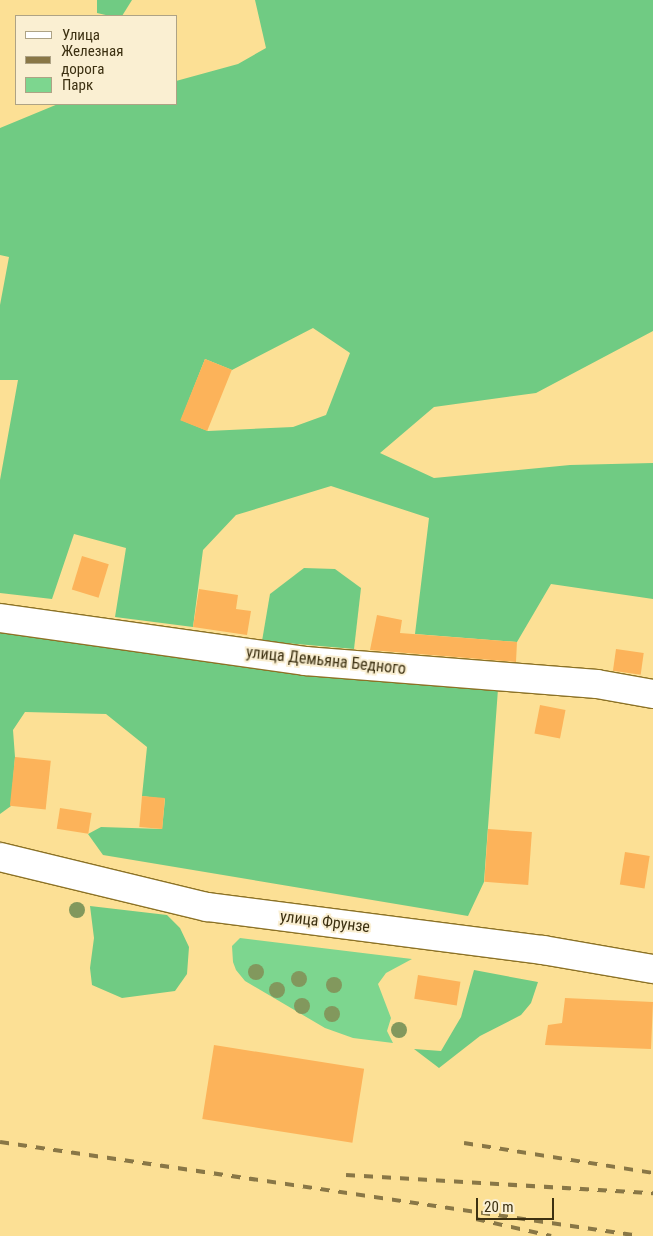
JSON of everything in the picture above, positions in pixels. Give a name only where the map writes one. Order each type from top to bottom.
[{"type":"street","name":"улица Демьяна Бедного","points":[[0,618],[305,661],[597,684],[653,694]]},
{"type":"street","name":"улица Фрунзе","points":[[0,858],[207,907],[543,950],[653,970]]},
{"type":"green space","points":[[97,0],[132,0],[123,15],[97,13]]},
{"type":"green space","points":[[255,0],[653,0],[653,331],[536,393],[434,407],[380,453],[434,478],[570,465],[653,463],[653,599],[551,584],[517,642],[415,634],[429,518],[331,486],[236,515],[203,550],[193,627],[115,617],[126,548],[74,534],[52,599],[0,593],[0,480],[18,380],[0,380],[0,305],[9,257],[0,255],[0,128],[56,105],[178,105],[178,80],[238,64],[266,48]],"holes":[[[313,328],[350,353],[326,415],[293,427],[208,431],[181,420],[205,359],[232,370]]]},
{"type":"green space","points":[[304,568],[335,569],[361,588],[354,649],[262,641],[270,594]]},
{"type":"green space","points":[[0,629],[498,689],[484,882],[468,916],[103,855],[88,834],[101,827],[162,829],[165,799],[142,796],[147,747],[106,714],[25,712],[13,730],[15,757],[11,806],[0,814]]},
{"type":"green space","points":[[90,906],[167,915],[180,928],[189,947],[187,974],[175,991],[122,998],[92,985],[90,968],[94,938]]},
{"type":"green space","points":[[240,938],[412,959],[386,973],[378,984],[391,1018],[387,1031],[393,1043],[353,1038],[325,1028],[245,981],[236,970],[233,962],[232,946]]},
{"type":"green space","points":[[474,970],[538,982],[531,1003],[521,1015],[480,1036],[439,1068],[414,1049],[441,1051],[461,1017]]},
{"type":"building","points":[[205,359],[232,370],[207,431],[180,420]]},
{"type":"building","points":[[82,556],[109,564],[99,598],[72,589]]},
{"type":"building","points":[[199,589],[238,595],[236,609],[251,611],[247,635],[193,627]]},
{"type":"building","points":[[377,615],[402,620],[400,633],[517,642],[516,662],[370,650]]},
{"type":"building","points":[[616,649],[644,653],[641,675],[613,671]]},
{"type":"building","points":[[540,705],[566,710],[560,738],[534,733]]},
{"type":"building","points":[[15,757],[51,761],[46,809],[10,806]]},
{"type":"building","points":[[142,796],[165,798],[162,829],[139,827]]},
{"type":"building","points":[[60,808],[92,813],[88,834],[57,829]]},
{"type":"building","points":[[488,829],[532,832],[528,885],[484,882]]},
{"type":"building","points":[[625,852],[650,856],[645,889],[620,885]]},
{"type":"building","points":[[418,975],[460,982],[457,1005],[414,999]]},
{"type":"building","points":[[565,998],[653,1002],[651,1049],[545,1045],[548,1025],[562,1023]]},
{"type":"building","points":[[214,1045],[364,1069],[352,1143],[202,1119]]},
{"type":"railway","points":[[0,1142],[640,1236]]},
{"type":"railway","points":[[464,1143],[653,1173]]},
{"type":"railway","points":[[346,1175],[653,1193]]},
{"type":"railway","points":[[476,1219],[551,1236]]}]
